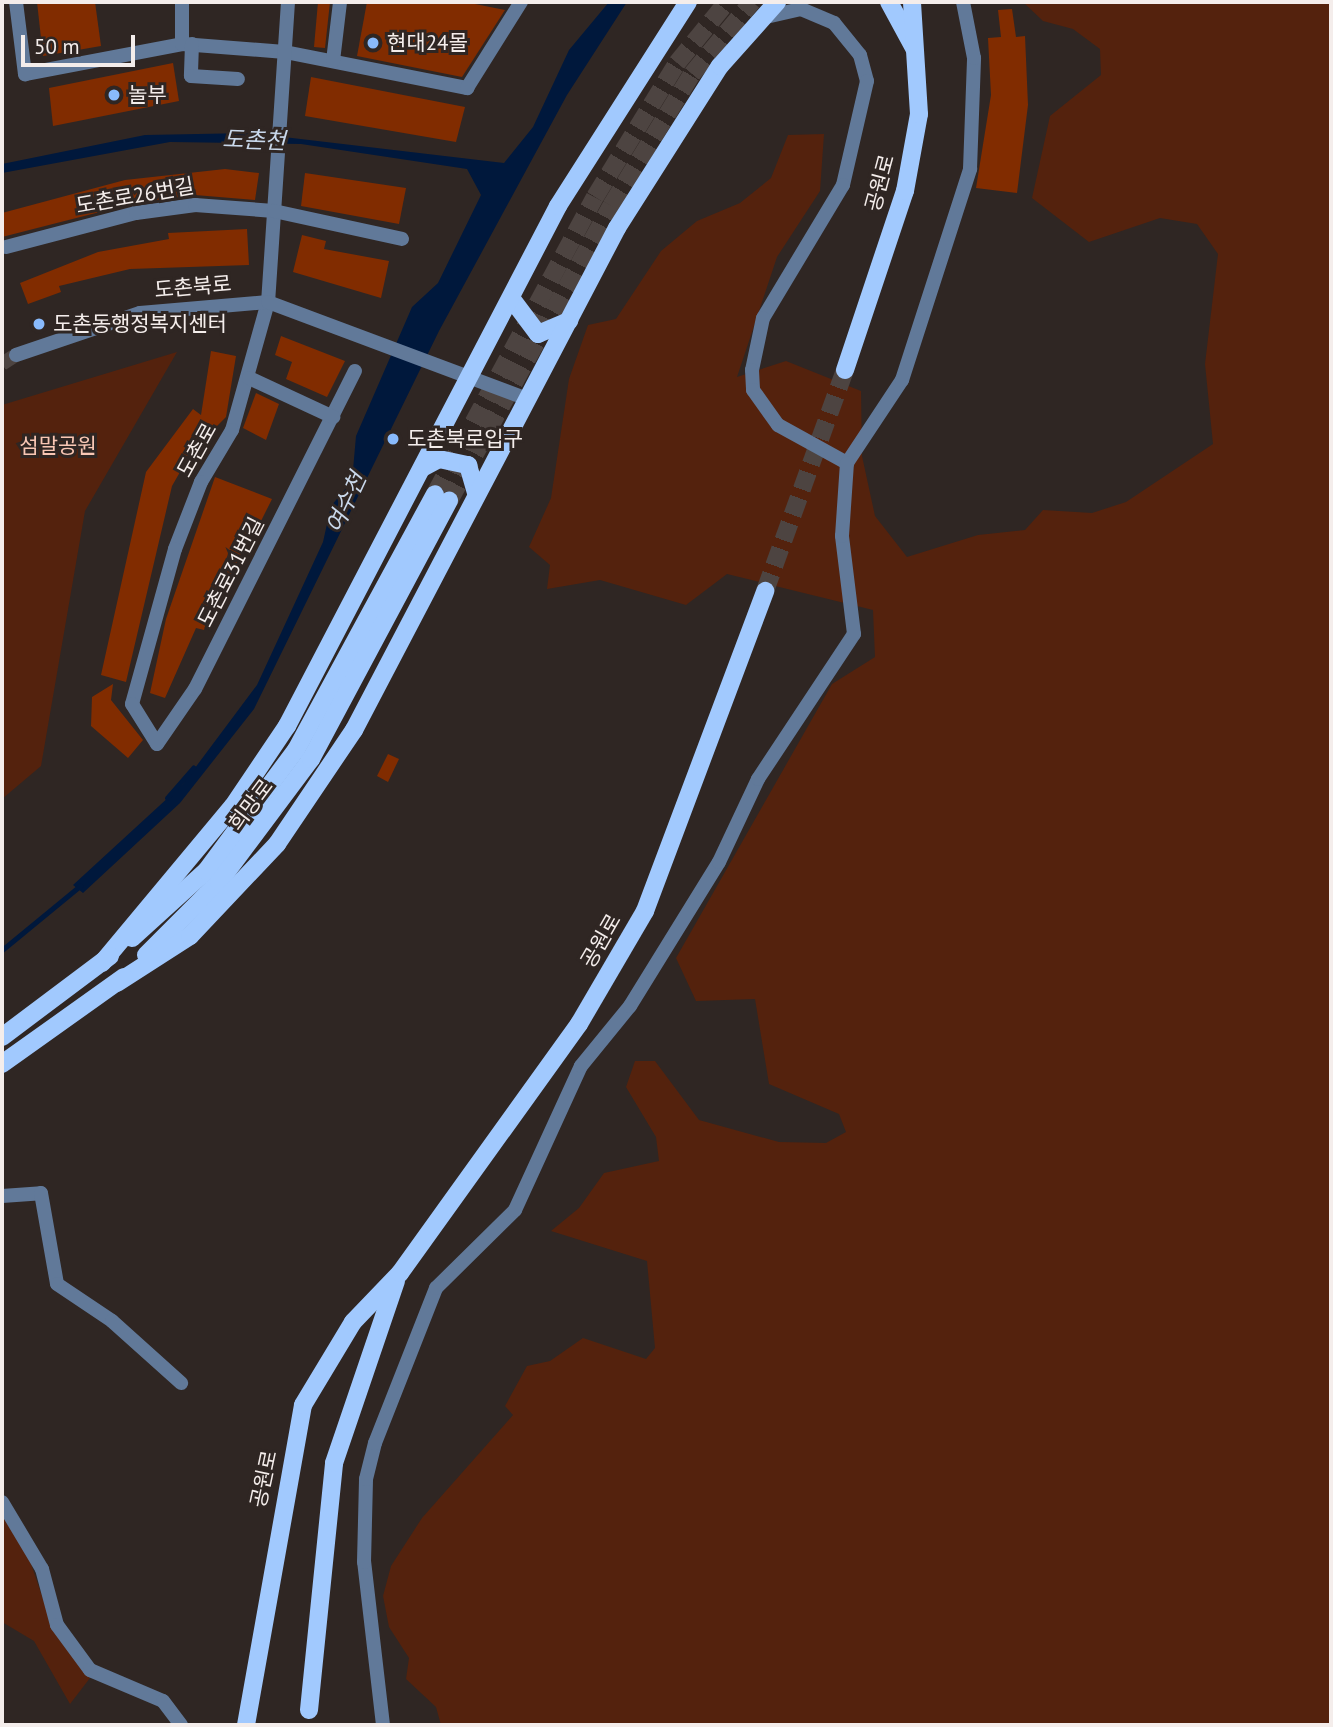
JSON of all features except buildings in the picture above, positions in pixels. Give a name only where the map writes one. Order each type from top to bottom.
[{"type":"main road","points":[[102,963],[233,806],[287,726],[558,206],[688,2]]},
{"type":"main road","points":[[117,984],[190,936],[277,844],[354,730],[617,228],[720,66],[779,2]]},
{"type":"main road","points":[[889,2],[920,60]]},
{"type":"main road","name":"공원로","points":[[845,370],[905,191],[919,114],[920,60],[912,2]]},
{"type":"main road","points":[[920,60],[922,2]]},
{"type":"main road","points":[[511,298],[538,334],[569,321]]},
{"type":"main road","points":[[422,468],[439,459],[468,465],[476,493]]},
{"type":"main road","name":"희망로","points":[[2,1037],[102,963],[205,871],[296,750],[442,498],[347,699],[269,823],[219,883],[117,984],[2,1064]]},
{"type":"main road","name":"공원로","points":[[246,1725],[303,1405],[353,1322],[400,1273],[579,1024],[645,911],[765,591]]},
{"type":"main road","name":"공원로","points":[[309,1710],[334,1463],[400,1273]]},
{"type":"street","points":[[16,2],[25,74],[187,44],[285,52],[467,88],[520,2]]},
{"type":"street","points":[[182,2],[191,76],[238,79]]},
{"type":"street","points":[[285,52],[288,2]]},
{"type":"street","points":[[333,61],[340,2]]},
{"type":"street","points":[[383,1725],[364,1562],[366,1479],[375,1443],[436,1287],[515,1210],[581,1066],[630,1006],[719,862],[758,779],[854,634],[842,536],[847,463],[902,380],[970,169],[974,58],[963,2]]},
{"type":"street","points":[[766,17],[800,9],[834,23],[860,55],[866,81],[843,186],[763,318],[752,370],[754,390],[778,425],[847,463]]},
{"type":"street","name":"도촌로","points":[[132,704],[175,549],[201,482],[232,430],[249,378],[268,302],[285,52]]},
{"type":"street","name":"도촌로26번길","points":[[6,247],[183,206],[274,211]]},
{"type":"street","points":[[274,211],[401,239]]},
{"type":"street","name":"도촌북로","points":[[16,355],[140,313],[268,302],[375,339],[450,372],[470,377]]},
{"type":"street","name":"도촌로31번길","points":[[132,704],[157,744],[195,689],[355,372]]},
{"type":"street","points":[[470,377],[527,400]]},
{"type":"street","points":[[249,378],[333,416]]},
{"type":"street","points":[[2,1196],[41,1193],[57,1284],[112,1321],[181,1383]]},
{"type":"street","points":[[2,1502],[42,1569],[57,1625],[90,1671],[163,1701],[181,1725]]},
{"type":"green space","points":[[1023,2],[1331,2],[1331,1725],[441,1725],[436,1707],[406,1679],[409,1658],[389,1627],[383,1596],[391,1566],[422,1518],[513,1415],[505,1406],[527,1366],[550,1361],[583,1338],[646,1359],[655,1348],[647,1261],[551,1231],[579,1208],[604,1173],[659,1161],[656,1137],[626,1087],[635,1061],[655,1061],[699,1120],[779,1142],[826,1143],[846,1132],[839,1114],[769,1084],[755,999],[696,1001],[676,958],[832,684],[875,657],[873,610],[727,574],[686,605],[600,580],[547,589],[550,565],[529,547],[551,498],[569,379],[588,325],[616,319],[661,251],[697,221],[740,203],[771,178],[788,135],[824,134],[820,191],[777,257],[737,377],[786,361],[861,391],[862,456],[875,516],[907,557],[978,535],[1025,530],[1043,510],[1092,513],[1126,502],[1213,444],[1205,364],[1218,254],[1197,224],[1160,218],[1089,242],[1032,198],[1050,116],[1101,75],[1100,49],[1073,29],[1043,21]]},
{"type":"green space","name":"섬말공원","points":[[177,352],[85,511],[41,766],[2,799],[2,405]]},
{"type":"green space","points":[[2,1512],[30,1561],[54,1631],[90,1678],[70,1704],[34,1641],[2,1622]]},
{"type":"water","name":"도촌천","points":[[609,2],[627,2],[567,95],[439,331],[254,709],[180,803],[83,893],[73,885],[183,784],[257,685],[323,542],[331,506],[352,481],[356,436],[412,307],[438,283],[481,195],[467,169],[301,144],[170,142],[2,173],[2,164],[145,135],[250,133],[504,163],[533,127],[569,50]]},
{"type":"waterway","name":"여수천","points":[[167,798],[193,768]]},
{"type":"waterway","name":"여수천","points":[[2,950],[80,886]]},
{"type":"tunnel","points":[[435,494],[595,197],[677,63],[727,2]]},
{"type":"tunnel","points":[[449,501],[611,206],[692,74],[752,2]]},
{"type":"tunnel","points":[[2,364],[16,355]]},
{"type":"tunnel","points":[[765,591],[845,370]]},
{"type":"place","name":"현대24몰","points":[[373,43]]},
{"type":"place","name":"놀부","points":[[114,95]]},
{"type":"place","name":"도촌동행정복지센터","points":[[39,324]]},
{"type":"place","name":"도촌북로입구","points":[[393,439]]}]
